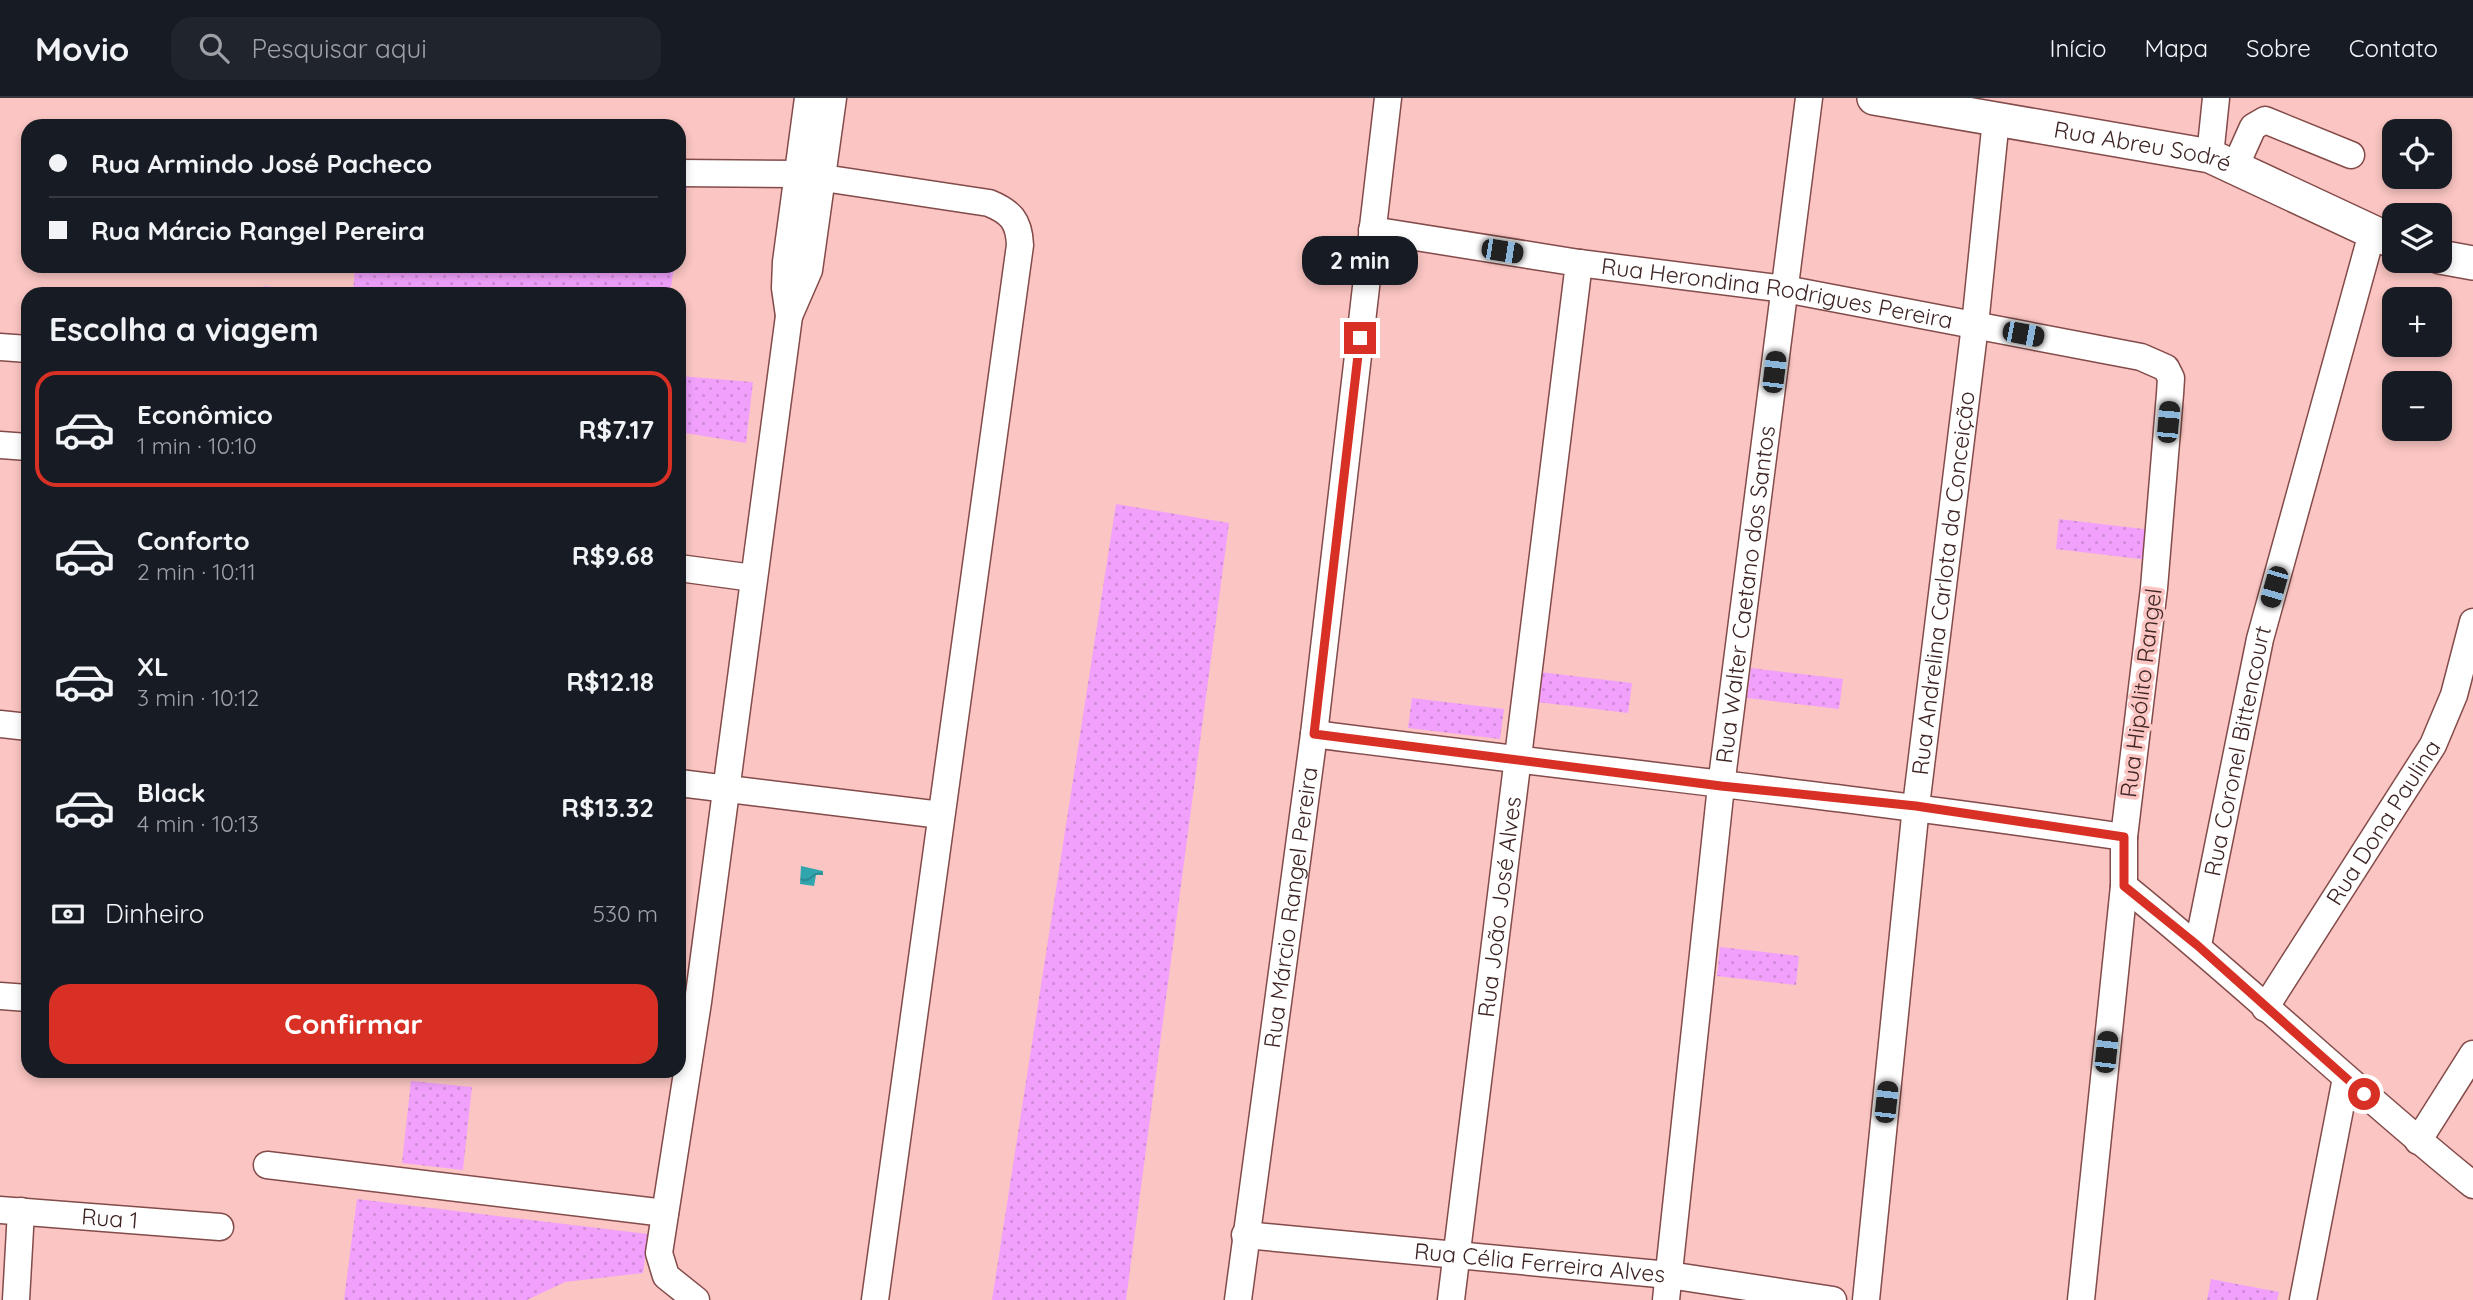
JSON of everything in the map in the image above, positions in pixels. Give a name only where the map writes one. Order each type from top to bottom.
[{"type":"main road","name":"Rua Abreu Sodré","points":[[1874,98],[2222,162],[2382,238]]},
{"type":"main road","points":[[2452,259],[2473,263]]},
{"type":"street","points":[[808,98],[810,176]]},
{"type":"street","points":[[686,1019],[726,790],[789,316],[785,288],[786,262],[833,98]]},
{"type":"street","name":"Rua Márcio Rangel Pereira","points":[[1238,1300],[1314,734],[1388,98]]},
{"type":"street","name":"Rua Walter Caetano dos Santos","points":[[1668,1288],[1721,786],[1809,98]]},
{"type":"street","points":[[2216,98],[2222,162]]},
{"type":"street","name":"Rua Andrelina Carlota da Conceição","points":[[1866,1300],[1916,806],[1975,325],[1996,119]]},
{"type":"street","points":[[2222,162],[2253,127],[2265,120],[2351,156]]},
{"type":"street","points":[[686,173],[810,176],[989,203],[1015,219],[1019,230],[1020,245],[875,1300]]},
{"type":"street","name":"Rua Herondina Rodrigues Pereira","points":[[1373,230],[1579,263],[1784,289],[2141,357],[2166,368],[2171,378]]},
{"type":"street","name":"Rua Coronel Bittencourt","points":[[2197,945],[2260,639],[2382,241]]},
{"type":"street","name":"Rua João José Alves","points":[[1451,1300],[1579,263]]},
{"type":"street","points":[[0,346],[21,348]]},
{"type":"street","name":"Rua Hipólito Rangel","points":[[2081,1300],[2124,886],[2124,837],[2154,588],[2171,378]]},
{"type":"street","points":[[0,445],[21,446]]},
{"type":"street","points":[[686,569],[753,578]]},
{"type":"street","name":"Rua Dona Paulina","points":[[2265,1007],[2433,745],[2454,695],[2473,621]]},
{"type":"street","points":[[0,724],[21,726]]},
{"type":"street","points":[[1314,734],[1721,786],[1916,806],[2124,837]]},
{"type":"street","points":[[686,784],[941,816]]},
{"type":"street","points":[[2124,886],[2197,945],[2418,1141],[2473,1185]]},
{"type":"street","points":[[0,996],[21,998]]},
{"type":"street","points":[[2418,1141],[2473,1054]]},
{"type":"street","points":[[680,1078],[659,1253],[666,1276],[696,1300]]},
{"type":"street","points":[[2302,1300],[2346,1078]]},
{"type":"street","points":[[267,1166],[665,1213]]},
{"type":"street","points":[[10,1211],[16,1300]]},
{"type":"street","name":"Rua 1","points":[[10,1211],[220,1227]]},
{"type":"street","name":"Rua Célia Ferreira Alves","points":[[1245,1235],[1456,1255],[1668,1288],[1833,1300]]},
{"type":"shaded area","points":[[354,273],[673,273],[671,287],[354,287]]},
{"type":"shaded area","points":[[686,377],[753,382],[746,443],[686,433]]},
{"type":"shaded area","points":[[1116,504],[1229,523],[1126,1300],[992,1300]]},
{"type":"shaded area","points":[[2059,519],[2152,530],[2148,560],[2056,549]]},
{"type":"shaded area","points":[[1751,668],[1843,679],[1839,709],[1747,698]]},
{"type":"shaded area","points":[[1540,672],[1632,683],[1628,713],[1537,702]]},
{"type":"shaded area","points":[[1412,698],[1504,709],[1500,739],[1408,728]]},
{"type":"shaded area","points":[[1720,947],[1799,956],[1796,985],[1717,976]]},
{"type":"shaded area","points":[[411,1081],[472,1087],[463,1170],[402,1163]]},
{"type":"shaded area","points":[[357,1199],[648,1234],[643,1273],[565,1282],[527,1300],[344,1300]]},
{"type":"shaded area","points":[[2211,1279],[2279,1292],[2277,1300],[2207,1300]]},
{"type":"water","points":[[801,866],[823,871],[823,875],[816,875],[814,886],[800,884]]},
{"type":"route","points":[[1360,338],[1314,734],[1721,786],[1916,806],[2124,837],[2124,886],[2197,945],[2364,1094]]}]
